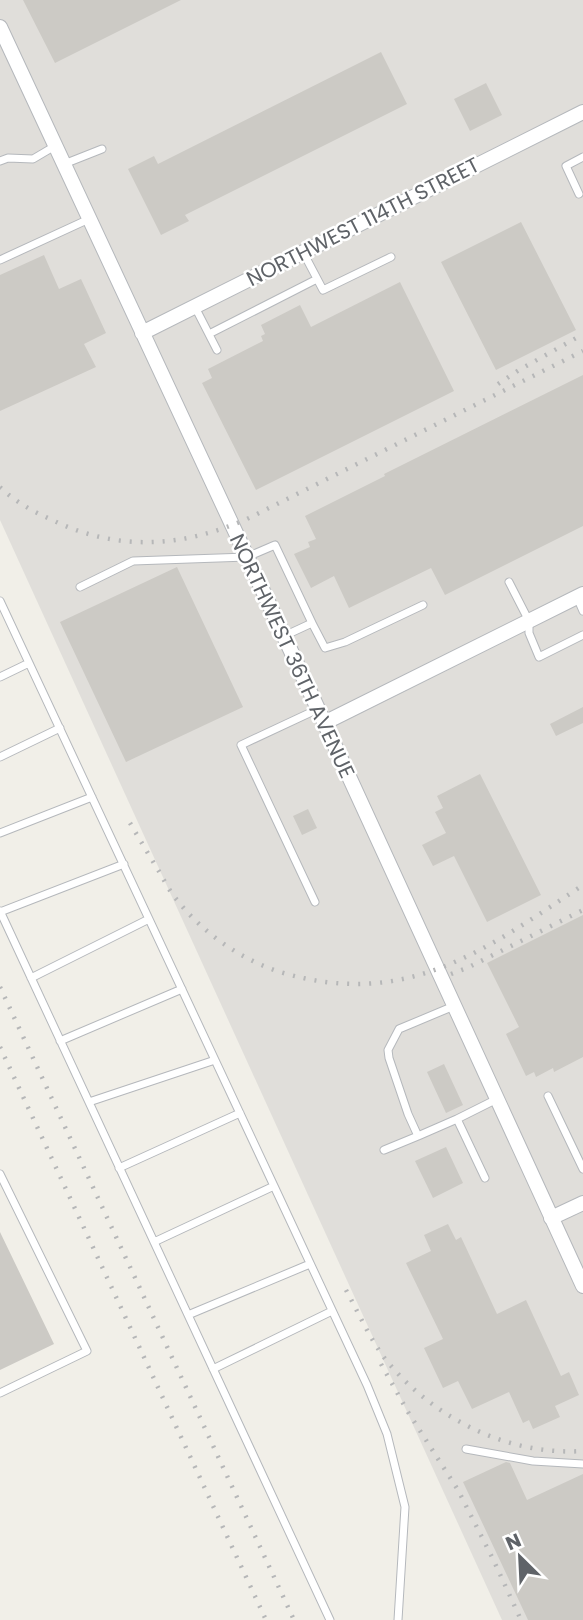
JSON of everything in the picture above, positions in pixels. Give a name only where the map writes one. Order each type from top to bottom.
[{"type":"street","name":"NORTHWEST 36TH AVENUE","points":[[0,27],[583,1286]]},
{"type":"street","name":"NORTHWEST 114TH STREET","points":[[142,332],[583,112]]},
{"type":"street","points":[[324,723],[529,621],[581,601]]},
{"type":"street","points":[[551,1218],[583,1203]]},
{"type":"lane","points":[[0,161],[8,158],[33,159],[55,145]]},
{"type":"lane","points":[[64,164],[102,149]]},
{"type":"lane","points":[[579,194],[566,166],[583,157]]},
{"type":"lane","points":[[0,260],[89,219]]},
{"type":"lane","points":[[303,252],[323,290],[391,257]]},
{"type":"lane","points":[[209,334],[317,279]]},
{"type":"lane","points":[[195,306],[217,350]]},
{"type":"lane","points":[[80,586],[133,561],[247,557],[275,545],[325,648],[345,642],[423,605]]},
{"type":"lane","points":[[509,582],[529,621],[529,633],[539,657],[583,635]]},
{"type":"lane","points":[[0,603],[367,1385],[387,1434],[405,1507],[398,1620]]},
{"type":"lane","points":[[284,636],[313,623]]},
{"type":"lane","points":[[0,677],[29,663]]},
{"type":"lane","points":[[315,902],[241,745],[318,709]]},
{"type":"lane","points":[[0,757],[60,728]]},
{"type":"lane","points":[[0,833],[92,797]]},
{"type":"lane","points":[[124,864],[0,912],[330,1620]]},
{"type":"lane","points":[[31,978],[149,919]]},
{"type":"lane","points":[[60,1041],[182,989]]},
{"type":"lane","points":[[418,1136],[408,1114],[388,1050],[399,1029],[454,1006]]},
{"type":"lane","points":[[89,1102],[215,1060]]},
{"type":"lane","points":[[548,1096],[583,1169]]},
{"type":"lane","points":[[384,1150],[497,1099]]},
{"type":"lane","points":[[119,1168],[240,1113]]},
{"type":"lane","points":[[457,1119],[485,1178]]},
{"type":"lane","points":[[0,1174],[87,1351],[0,1393]]},
{"type":"lane","points":[[154,1242],[274,1186]]},
{"type":"lane","points":[[188,1315],[310,1264]]},
{"type":"lane","points":[[213,1368],[332,1311]]},
{"type":"lane","points":[[466,1449],[533,1461],[583,1464]]},
{"type":"shaded area","points":[[0,0],[583,0],[583,1620],[502,1620],[0,520]]},
{"type":"building","points":[[23,0],[181,0],[55,63]]},
{"type":"building","points":[[381,52],[407,104],[185,215],[189,221],[161,235],[128,169],[154,156],[158,164]]},
{"type":"building","points":[[486,83],[502,115],[470,131],[454,99]]},
{"type":"building","points":[[521,222],[576,330],[496,370],[441,262]]},
{"type":"building","points":[[44,255],[59,289],[81,279],[106,333],[84,344],[96,367],[0,411],[0,275]]},
{"type":"building","points":[[400,282],[454,391],[256,490],[202,383],[212,378],[208,369],[263,341],[261,336],[265,334],[261,325],[300,305],[311,327]]},
{"type":"building","points":[[583,375],[583,526],[445,595],[431,568],[349,608],[334,576],[311,588],[294,554],[310,547],[308,542],[316,539],[305,516]]},
{"type":"building","points":[[177,567],[243,707],[126,762],[60,622]]},
{"type":"building","points":[[583,707],[583,723],[556,736],[550,724]]},
{"type":"building","points":[[480,774],[541,895],[487,922],[454,856],[433,866],[422,845],[446,833],[435,812],[443,808],[437,796]]},
{"type":"building","points":[[308,809],[317,828],[302,835],[293,816]]},
{"type":"building","points":[[583,915],[583,1057],[554,1072],[553,1068],[536,1077],[534,1072],[526,1076],[506,1034],[519,1027],[487,963]]},
{"type":"building","points":[[444,1064],[463,1105],[446,1113],[427,1072]]},
{"type":"building","points":[[446,1147],[463,1183],[433,1198],[415,1161]]},
{"type":"building","points":[[448,1224],[456,1240],[461,1237],[497,1314],[526,1300],[561,1376],[569,1372],[579,1395],[555,1406],[560,1417],[533,1429],[529,1420],[523,1423],[509,1392],[472,1409],[458,1381],[443,1388],[424,1348],[443,1339],[406,1263],[431,1251],[424,1235]]},
{"type":"building","points":[[0,1232],[54,1344],[0,1370]]},
{"type":"building","points":[[506,1462],[510,1463],[527,1500],[583,1474],[583,1620],[528,1620],[463,1482]]},
{"type":"railway","points":[[498,384],[578,337]]},
{"type":"railway","points":[[0,487],[37,513],[75,530],[100,537],[149,542],[199,535],[249,518],[583,351]]},
{"type":"railway","points":[[130,823],[172,894],[210,934],[265,967],[325,982],[366,984],[405,979],[441,967],[477,952],[583,885]]},
{"type":"railway","points":[[451,974],[583,910]]},
{"type":"railway","points":[[0,987],[294,1620]]},
{"type":"railway","points":[[0,1047],[266,1620]]},
{"type":"railway","points":[[346,1290],[386,1360],[405,1381],[449,1416],[500,1440],[555,1451],[583,1451]]},
{"type":"railway","points":[[381,1364],[458,1490],[521,1620]]}]
